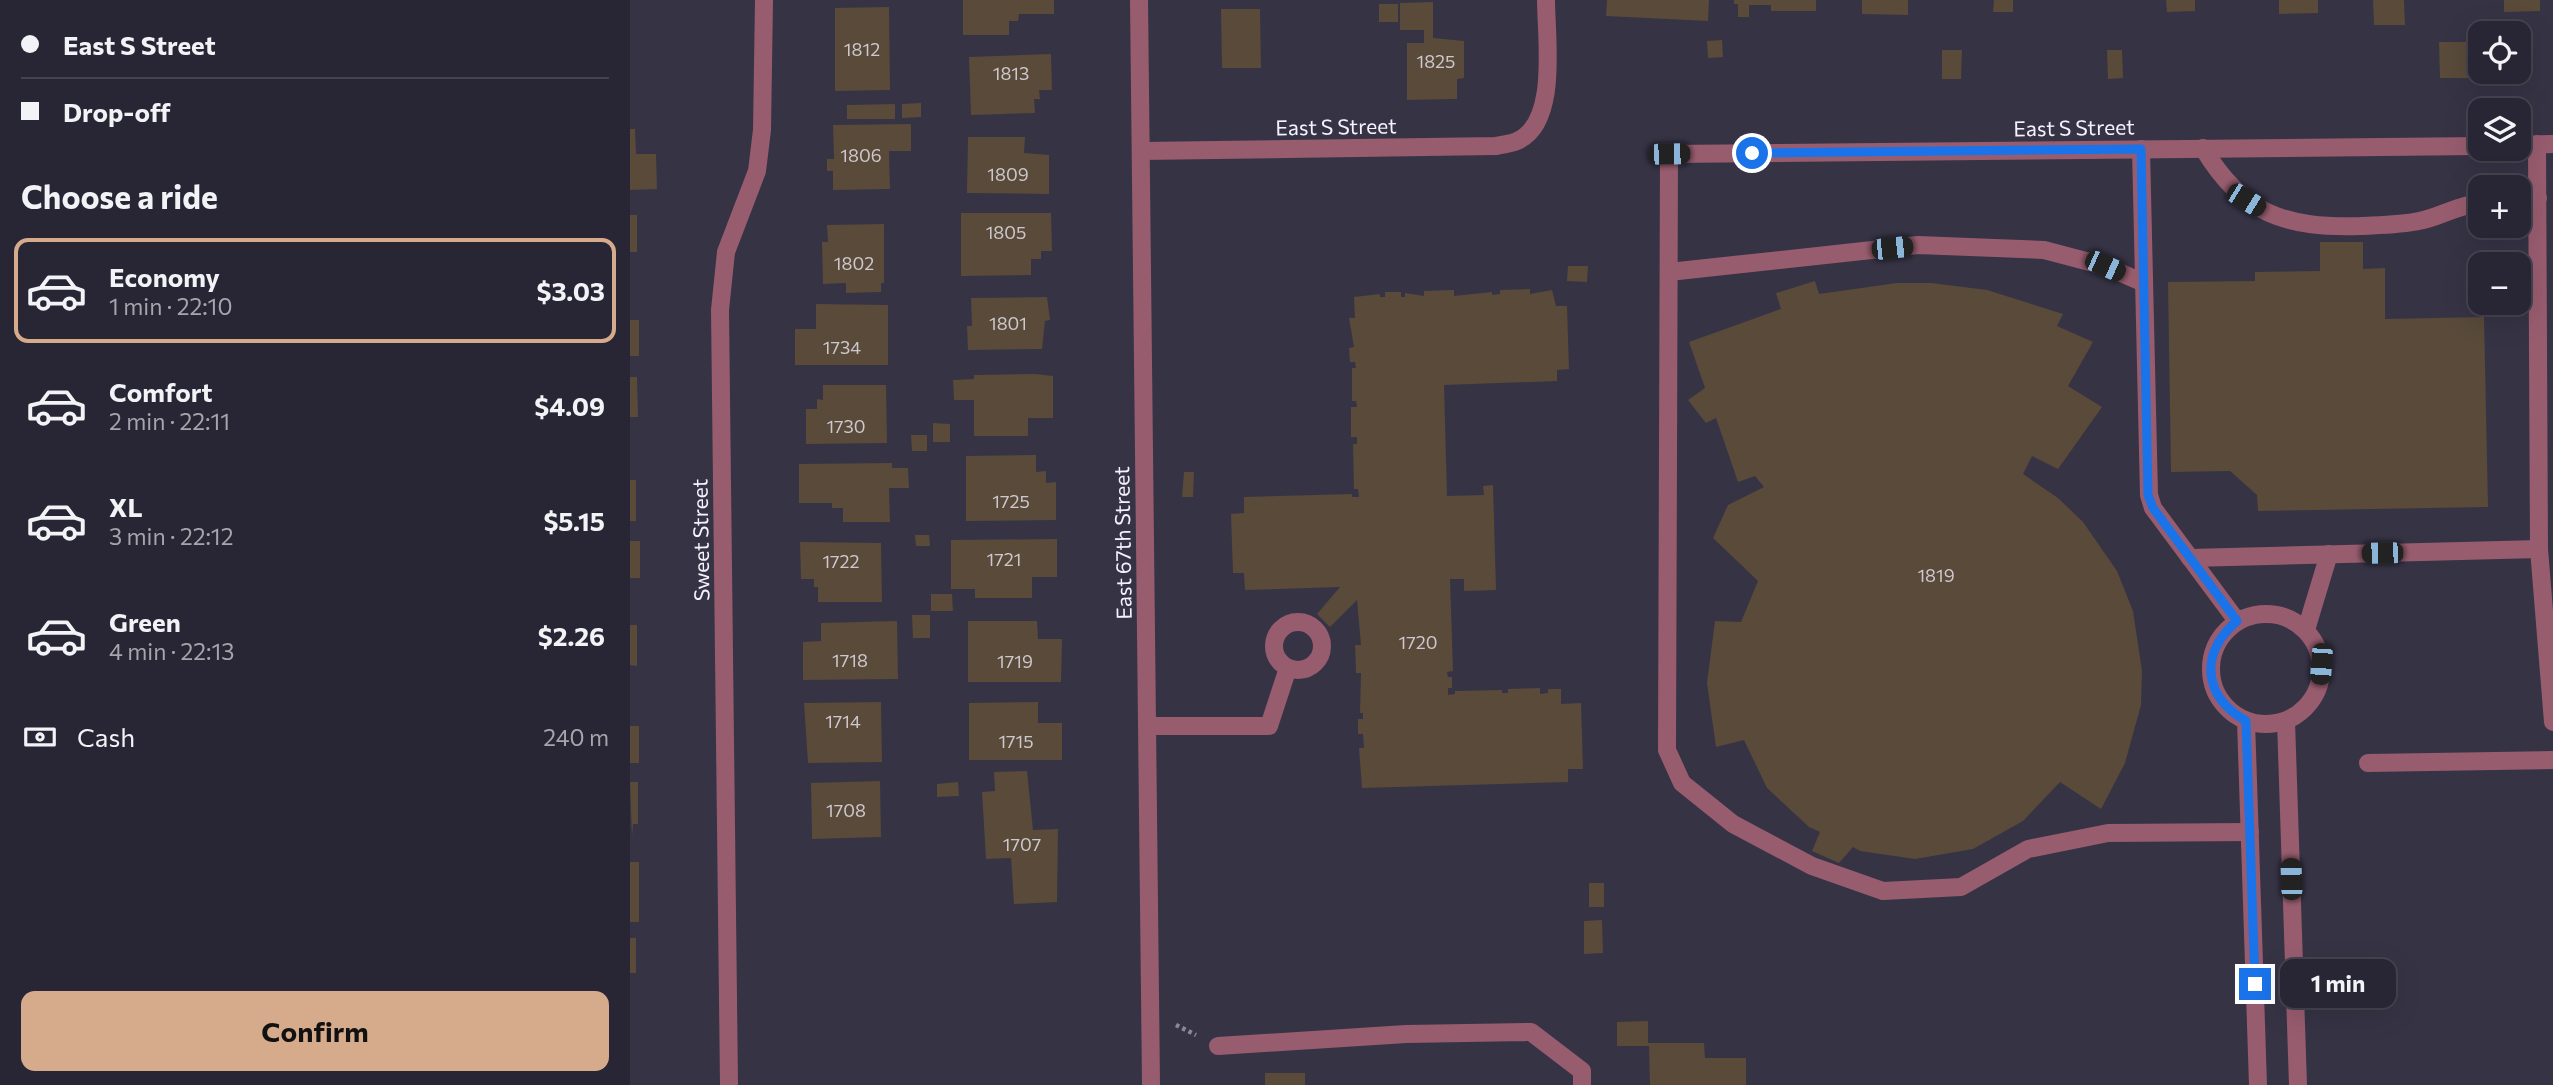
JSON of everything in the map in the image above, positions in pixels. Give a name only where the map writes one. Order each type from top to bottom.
[{"type":"street","name":"Sweet Street","points":[[729,1085],[720,310],[726,252],[757,171],[762,130],[764,0]]},
{"type":"street","name":"East 67th Street","points":[[1139,0],[1151,1085]]},
{"type":"street","name":"East S Street","points":[[1141,151],[1496,146],[1518,141],[1541,117],[1546,94],[1546,0]]},
{"type":"street","points":[[2545,144],[2538,198],[2539,549],[2553,722]]},
{"type":"street","name":"East S Street","points":[[1669,272],[1669,154],[2468,146]]},
{"type":"street","points":[[2203,148],[2219,175],[2246,200],[2285,221],[2326,226],[2395,225],[2420,221],[2460,204],[2468,204]]},
{"type":"street","points":[[2141,149],[2148,495],[2153,508],[2237,621]]},
{"type":"street","points":[[2531,198],[2538,198]]},
{"type":"street","points":[[2144,283],[2105,266],[2044,250],[1917,245],[1669,272],[1667,750],[1682,783],[1733,824],[1812,866],[1883,891],[1961,887],[2028,849],[2108,833],[2250,832]]},
{"type":"street","points":[[2190,558],[2539,549]]},
{"type":"street","points":[[2306,630],[2329,554]]},
{"type":"street","points":[[2255,614],[2273,614],[2291,619],[2306,630],[2317,646],[2321,664],[2320,683],[2312,700],[2300,714],[2286,721],[2264,725],[2246,721],[2230,712],[2219,699],[2211,674],[2215,648],[2224,633],[2237,621],[2255,614]]},
{"type":"street","points":[[1147,726],[1269,726],[1288,668]]},
{"type":"street","points":[[2246,721],[2258,1085]]},
{"type":"street","points":[[2286,721],[2298,1085]]},
{"type":"street","points":[[2368,763],[2553,760]]},
{"type":"street","points":[[1218,1046],[1406,1034],[1531,1032],[1582,1071],[1582,1085]]},
{"type":"path","points":[[1150,1012],[1218,1046]]},
{"type":"building","points":[[963,0],[1054,0],[1054,14],[1019,14],[1018,21],[1009,21],[1009,35],[963,35]]},
{"type":"building","points":[[1607,0],[1709,0],[1708,21],[1606,16]]},
{"type":"building","points":[[1734,0],[1816,0],[1816,11],[1771,11],[1771,5],[1749,5],[1749,17],[1738,17],[1738,4],[1734,4]]},
{"type":"building","points":[[1862,0],[1908,0],[1908,15],[1862,14]]},
{"type":"building","points":[[1994,0],[2013,0],[2013,12],[1993,12]]},
{"type":"building","points":[[2166,0],[2195,0],[2195,11],[2167,12]]},
{"type":"building","points":[[2279,0],[2318,0],[2318,13],[2279,14]]},
{"type":"building","points":[[2373,0],[2404,0],[2405,25],[2374,25]]},
{"type":"building","points":[[2504,0],[2540,0],[2540,11],[2504,12]]},
{"type":"building","points":[[1433,2],[1433,38],[1464,41],[1464,78],[1457,79],[1457,99],[1407,100],[1407,43],[1424,43],[1424,30],[1400,30],[1400,3]]},
{"type":"building","points":[[1379,4],[1398,4],[1398,22],[1379,22]]},
{"type":"building","points":[[889,7],[890,90],[835,91],[835,8]]},
{"type":"building","points":[[1221,9],[1260,9],[1261,68],[1222,68]]},
{"type":"building","points":[[1722,40],[1723,57],[1708,58],[1707,41]]},
{"type":"building","points":[[2439,42],[2468,42],[2468,78],[2440,78]]},
{"type":"building","points":[[1942,50],[1962,50],[1961,79],[1942,79]]},
{"type":"building","points":[[2107,50],[2122,50],[2123,78],[2108,79]]},
{"type":"building","points":[[1051,54],[1052,90],[1039,90],[1040,99],[1034,99],[1035,113],[971,115],[969,57]]},
{"type":"building","points":[[921,103],[921,117],[902,118],[902,104]]},
{"type":"building","points":[[895,104],[895,119],[847,119],[847,105]]},
{"type":"building","points":[[911,124],[911,151],[889,151],[890,189],[833,190],[833,171],[827,171],[827,159],[834,159],[833,125]]},
{"type":"building","points":[[630,129],[635,129],[636,154],[656,154],[657,189],[630,190]]},
{"type":"building","points":[[968,137],[1025,137],[1024,153],[1049,155],[1049,194],[967,193]]},
{"type":"building","points":[[961,213],[1051,213],[1052,251],[1041,251],[1041,259],[1031,259],[1031,275],[961,276]]},
{"type":"building","points":[[630,215],[637,215],[637,252],[630,252]]},
{"type":"building","points":[[884,224],[884,283],[881,283],[881,292],[846,293],[846,283],[823,284],[822,242],[828,242],[827,225]]},
{"type":"building","points":[[2320,242],[2363,242],[2363,269],[2385,268],[2385,319],[2484,317],[2488,507],[2258,511],[2257,495],[2230,471],[2171,472],[2168,282],[2255,281],[2255,272],[2320,271]]},
{"type":"building","points":[[1568,266],[1588,266],[1587,282],[1567,281]]},
{"type":"building","points":[[1815,281],[1819,294],[1897,283],[1931,283],[1987,290],[2063,314],[2057,326],[2093,342],[2068,386],[2102,407],[2058,469],[2032,456],[2023,474],[2058,498],[2083,522],[2117,571],[2133,611],[2142,671],[2141,705],[2125,763],[2101,809],[2060,782],[2023,821],[1973,849],[1915,859],[1860,851],[1853,847],[1839,863],[1812,851],[1820,832],[1809,827],[1767,788],[1744,740],[1716,747],[1707,683],[1715,621],[1741,622],[1758,581],[1713,538],[1728,505],[1764,487],[1755,476],[1738,482],[1716,418],[1706,423],[1688,400],[1705,388],[1689,342],[1781,309],[1776,293]]},
{"type":"building","points":[[1530,289],[1530,294],[1552,290],[1556,306],[1567,306],[1569,369],[1557,370],[1557,381],[1444,385],[1447,496],[1484,495],[1483,486],[1493,485],[1496,590],[1464,591],[1464,579],[1450,579],[1453,671],[1447,672],[1448,677],[1452,677],[1452,688],[1448,688],[1448,695],[1455,694],[1455,691],[1502,690],[1502,693],[1508,693],[1508,689],[1540,688],[1540,694],[1548,693],[1548,689],[1561,689],[1561,704],[1581,703],[1583,769],[1568,769],[1568,782],[1362,788],[1359,748],[1364,748],[1363,734],[1358,734],[1358,719],[1363,719],[1363,713],[1360,713],[1361,673],[1356,673],[1355,645],[1361,645],[1357,600],[1330,627],[1317,614],[1340,587],[1245,590],[1244,573],[1233,573],[1231,514],[1244,513],[1244,497],[1352,494],[1352,497],[1359,497],[1358,489],[1354,489],[1353,444],[1357,444],[1357,437],[1351,437],[1351,407],[1357,407],[1356,401],[1352,401],[1352,368],[1356,368],[1355,362],[1350,362],[1349,348],[1354,347],[1349,318],[1355,318],[1354,297],[1380,294],[1380,297],[1385,297],[1385,292],[1401,292],[1401,297],[1405,297],[1405,293],[1424,296],[1424,291],[1454,290],[1454,296],[1492,292],[1492,295],[1500,294],[1500,290]]},
{"type":"building","points":[[1047,297],[1050,320],[1045,321],[1042,349],[968,350],[967,326],[972,326],[971,298]]},
{"type":"building","points":[[816,304],[888,305],[888,365],[795,365],[795,329],[816,329]]},
{"type":"building","points":[[630,320],[639,320],[639,356],[630,356]]},
{"type":"building","points":[[974,375],[1053,376],[1053,418],[1028,418],[1028,436],[974,436],[974,400],[954,400],[953,380],[974,379]]},
{"type":"building","points":[[630,377],[637,377],[638,417],[630,417]]},
{"type":"building","points":[[823,385],[886,385],[887,443],[806,444],[806,409],[817,409],[817,399],[823,400]]},
{"type":"building","points":[[933,423],[950,424],[950,442],[933,442]]},
{"type":"building","points":[[911,435],[927,435],[927,451],[912,451]]},
{"type":"building","points":[[1036,455],[1036,472],[1046,471],[1046,483],[1056,482],[1056,520],[966,521],[966,456]]},
{"type":"building","points":[[892,463],[892,468],[908,468],[909,488],[889,488],[890,522],[843,522],[843,508],[832,508],[832,503],[799,503],[799,464]]},
{"type":"building","points":[[1184,472],[1194,472],[1193,497],[1182,497]]},
{"type":"building","points":[[630,480],[636,480],[636,521],[630,521]]},
{"type":"building","points":[[915,535],[929,535],[930,546],[916,546]]},
{"type":"building","points":[[1057,539],[1057,577],[1032,577],[1032,598],[975,598],[975,589],[951,589],[951,540]]},
{"type":"building","points":[[630,541],[640,541],[640,578],[630,578]]},
{"type":"building","points":[[800,542],[881,543],[882,602],[818,602],[818,587],[814,587],[814,579],[801,579]]},
{"type":"building","points":[[931,594],[952,594],[953,611],[931,611]]},
{"type":"building","points":[[912,615],[930,615],[930,638],[913,638]]},
{"type":"building","points":[[897,621],[898,679],[803,680],[803,642],[821,641],[821,623]]},
{"type":"building","points":[[968,621],[1037,621],[1038,639],[1062,639],[1061,682],[968,682]]},
{"type":"building","points":[[630,625],[637,625],[637,666],[630,665]]},
{"type":"building","points":[[881,702],[882,762],[808,763],[804,703]]},
{"type":"building","points":[[1038,702],[1038,723],[1062,723],[1062,760],[969,760],[969,703]]},
{"type":"building","points":[[630,726],[639,726],[639,763],[630,763]]},
{"type":"building","points":[[1027,771],[1033,830],[1058,829],[1057,902],[1014,904],[1011,858],[986,859],[982,792],[995,791],[994,772]]},
{"type":"building","points":[[880,781],[881,837],[812,839],[811,783]]},
{"type":"building","points":[[630,782],[638,782],[638,824],[633,824],[632,836]]},
{"type":"building","points":[[958,782],[959,796],[937,797],[937,784]]},
{"type":"building","points":[[630,862],[639,862],[639,922],[630,922]]},
{"type":"building","points":[[1589,883],[1604,883],[1604,907],[1589,907]]},
{"type":"building","points":[[1602,920],[1603,953],[1584,954],[1584,921]]},
{"type":"building","points":[[630,938],[636,938],[636,973],[630,973]]},
{"type":"building","points":[[1648,1021],[1648,1043],[1704,1043],[1705,1058],[1746,1058],[1746,1085],[1650,1085],[1649,1046],[1617,1046],[1617,1022]]},
{"type":"building","points":[[1265,1073],[1305,1073],[1305,1085],[1265,1085]]},
{"type":"route","points":[[1752,153],[2141,149],[2148,495],[2153,508],[2237,621],[2224,633],[2215,648],[2210,665],[2212,682],[2219,699],[2230,712],[2246,721],[2255,984]]}]
